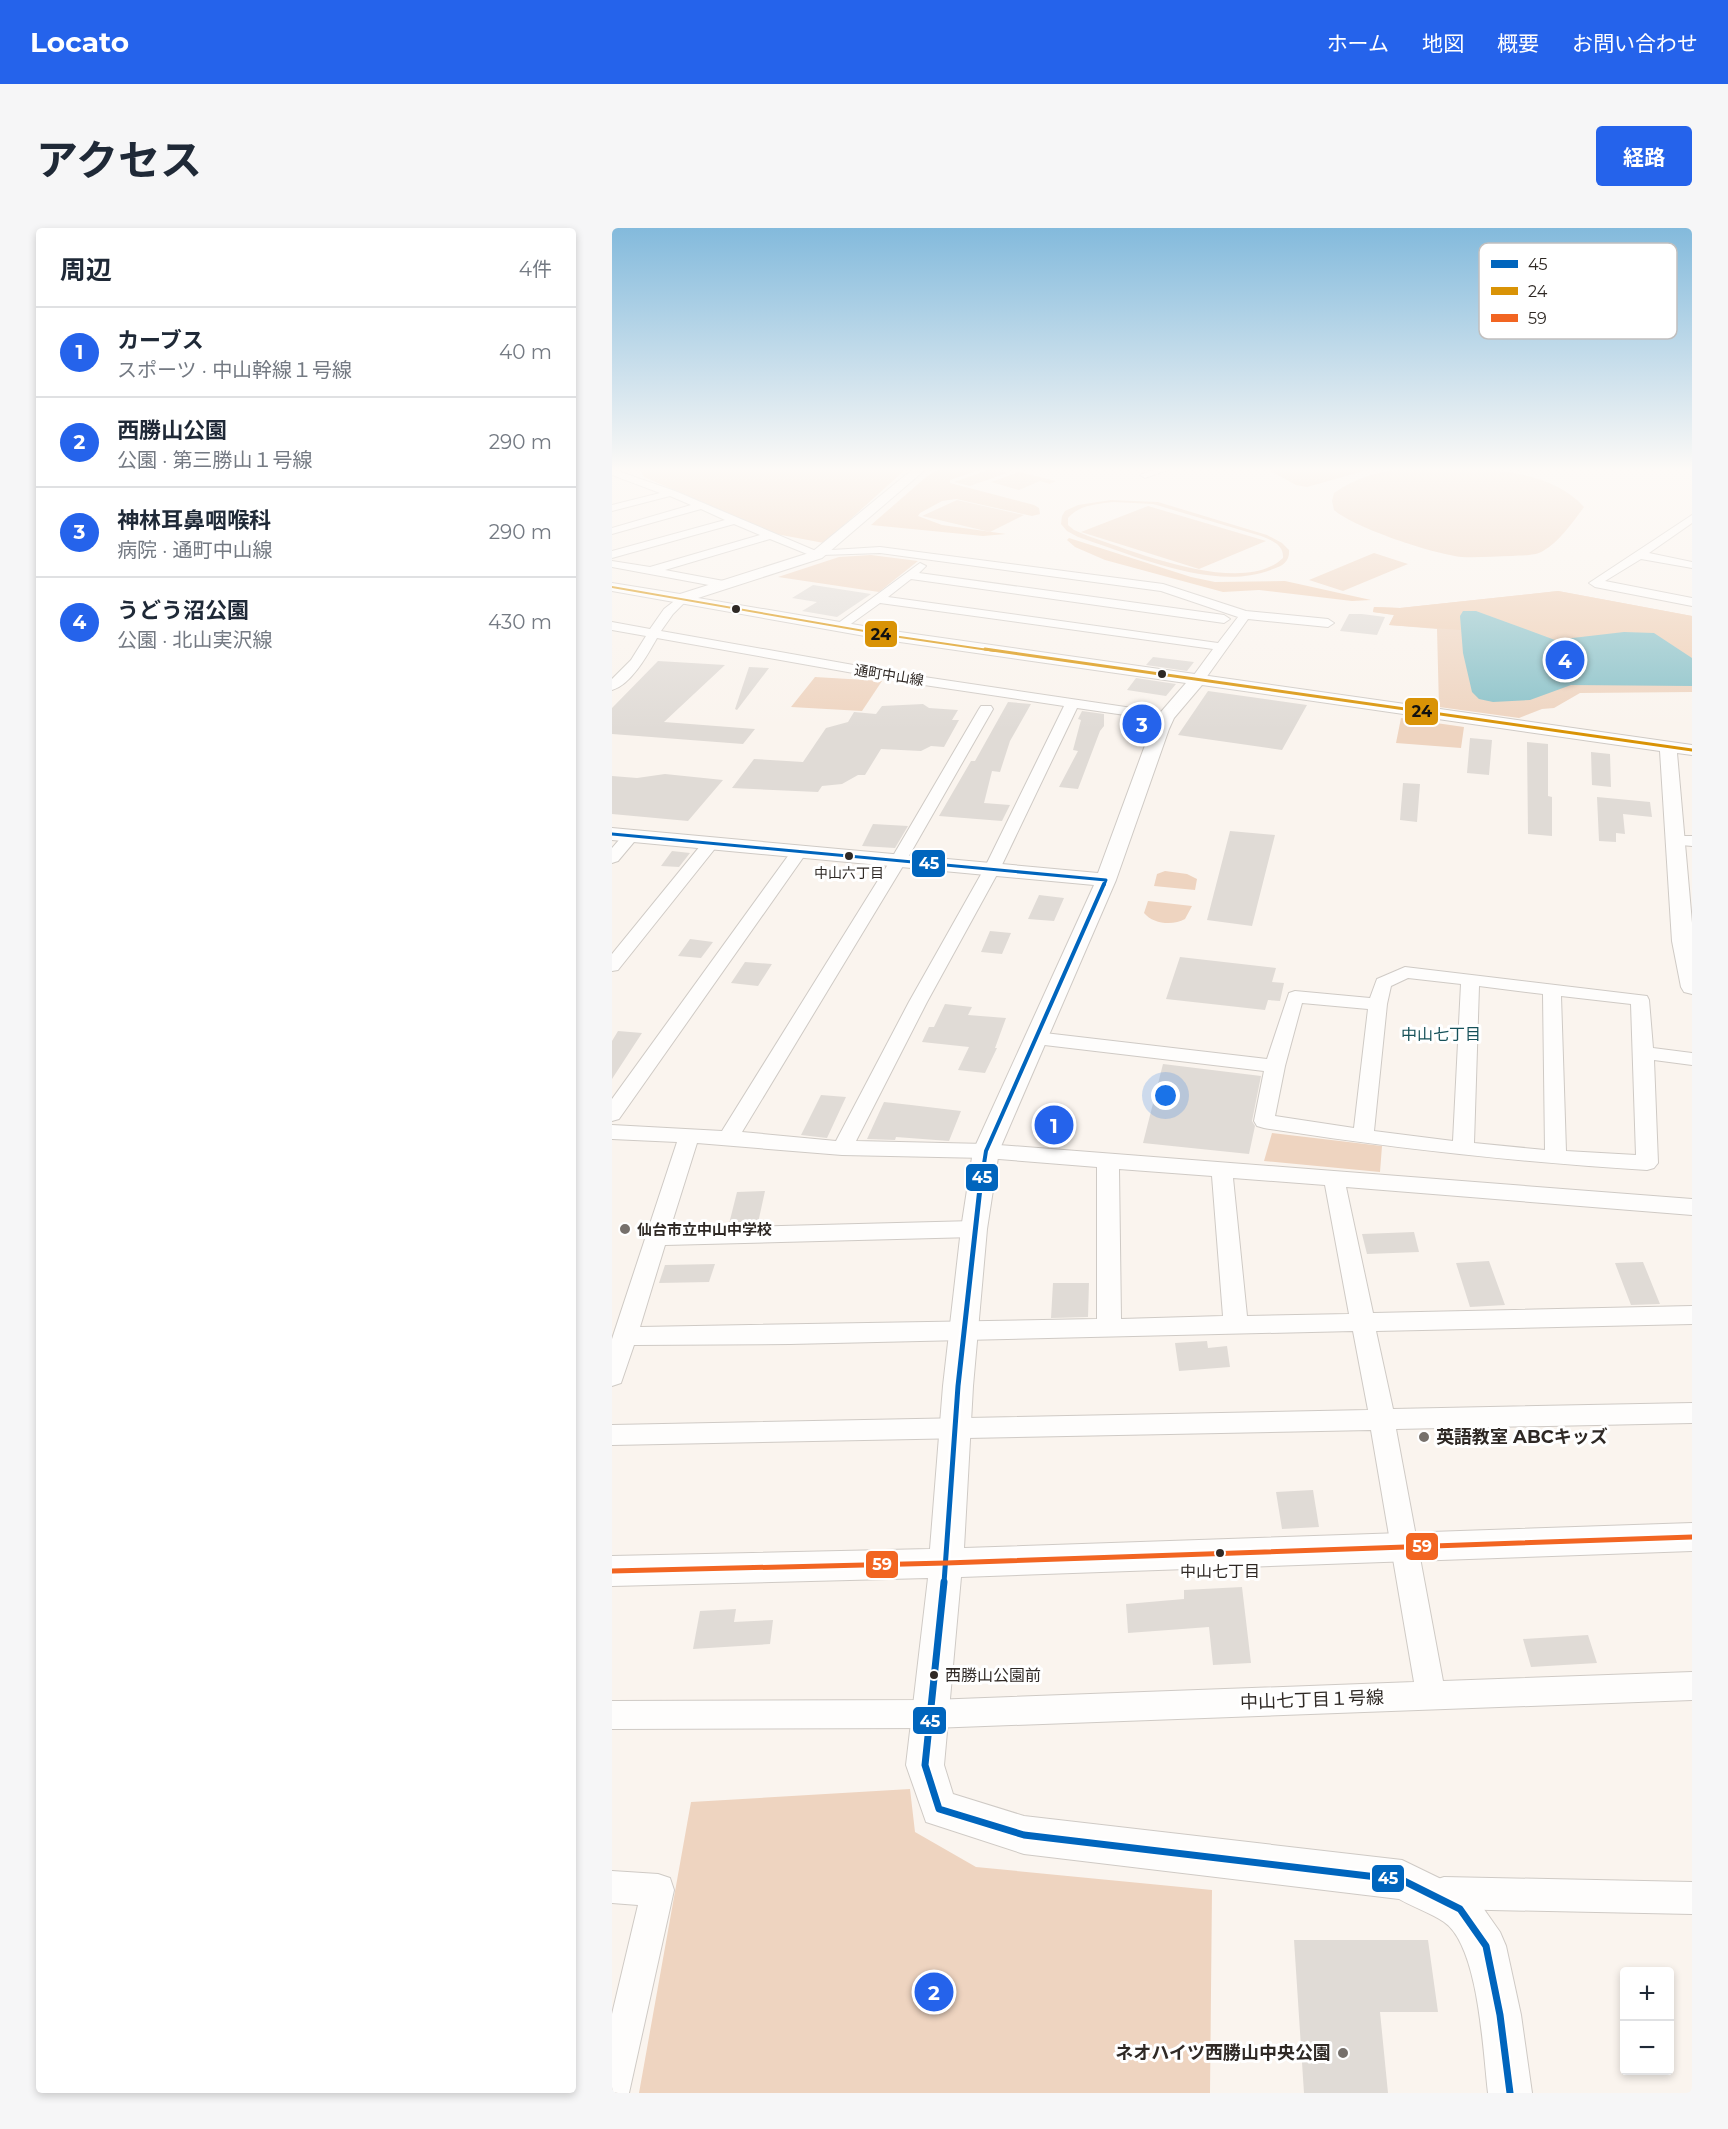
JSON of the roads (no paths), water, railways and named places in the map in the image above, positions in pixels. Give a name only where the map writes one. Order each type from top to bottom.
[{"type":"street","points":[[653,570],[700,556]]},
{"type":"street","points":[[612,686],[637,662],[675,603],[810,556]]},
{"type":"street","points":[[840,627],[932,556]]},
{"type":"street","points":[[932,556],[1163,588],[1242,618]]},
{"type":"street","points":[[1639,556],[1620,573],[1595,583],[1692,602]]},
{"type":"street","points":[[1645,556],[1692,565]]},
{"type":"street","points":[[612,564],[725,584]]},
{"type":"street","points":[[910,575],[1242,618],[1328,623]]},
{"type":"street","points":[[612,587],[840,627],[1692,750]]},
{"type":"street","points":[[877,599],[1223,647]]},
{"type":"street","points":[[1242,618],[1223,647],[1166,717],[1160,729],[1106,880],[986,1150],[974,1229],[954,1429],[946,1563],[925,1765],[939,1809],[1023,1835],[1402,1880],[1460,1909],[1486,1946],[1500,2015],[1510,2093]]},
{"type":"street","name":"通町中山線","points":[[612,627],[904,678],[1166,717]]},
{"type":"street","points":[[842,1148],[918,1002],[992,869],[1072,703]]},
{"type":"street","points":[[728,1138],[898,861],[986,709]]},
{"type":"street","points":[[1668,747],[1684,841],[1687,941],[1692,987]]},
{"type":"street","points":[[612,858],[622,835],[1106,880]]},
{"type":"street","points":[[612,966],[711,843]]},
{"type":"street","points":[[612,1113],[799,852]]},
{"type":"street","points":[[1363,1136],[1378,1004],[1383,983],[1405,972],[1640,1000],[1647,1163],[1462,1149],[1363,1136],[1264,1121],[1275,1066],[1295,997],[1378,1004]]},
{"type":"street","points":[[1462,1149],[1470,980]]},
{"type":"street","points":[[1552,990],[1556,1157]]},
{"type":"street","points":[[1036,1038],[1275,1066]]},
{"type":"street","points":[[1644,1053],[1692,1059]]},
{"type":"street","points":[[612,1132],[728,1138],[842,1148],[986,1150],[1692,1208]]},
{"type":"street","points":[[612,1376],[689,1136]]},
{"type":"street","points":[[1108,1160],[1109,1327]]},
{"type":"street","points":[[1222,1169],[1236,1325]]},
{"type":"street","points":[[1334,1178],[1382,1419],[1402,1547],[1431,1696]]},
{"type":"street","points":[[657,1237],[974,1229]]},
{"type":"street","points":[[625,1336],[790,1335],[1692,1315]]},
{"type":"street","points":[[612,1435],[1692,1413]]},
{"type":"street","points":[[612,1571],[946,1563],[1692,1537]]},
{"type":"street","name":"中山七丁目１号線","points":[[612,1715],[932,1714],[1692,1686]]},
{"type":"street","points":[[612,1887],[658,1890],[612,2090]]},
{"type":"street","points":[[1430,1893],[1692,1898]]},
{"type":"water","points":[[1463,611],[1476,611],[1555,640],[1624,632],[1654,633],[1692,658],[1692,686],[1571,685],[1530,700],[1493,702],[1479,699],[1472,692],[1463,653],[1460,616]]},
{"type":"place","name":"うどう沼公園","points":[[1565,660]]},
{"type":"place","name":"神林耳鼻咽喉科","points":[[1142,724]]},
{"type":"place","name":"中山六丁目","points":[[849,856]]},
{"type":"place","name":"カーブス","points":[[1054,1125]]},
{"type":"place","name":"仙台市立中山中学校","points":[[625,1229]]},
{"type":"place","name":"英語教室 ABCキッズ","points":[[1424,1437]]},
{"type":"place","name":"中山七丁目","points":[[1220,1553]]},
{"type":"place","name":"西勝山公園前","points":[[934,1675]]},
{"type":"place","name":"西勝山公園","points":[[934,1992]]},
{"type":"place","name":"ネオハイツ西勝山中央公園","points":[[1343,2053]]},
{"type":"district","name":"中山七丁目","points":[[1441,1034]]}]
